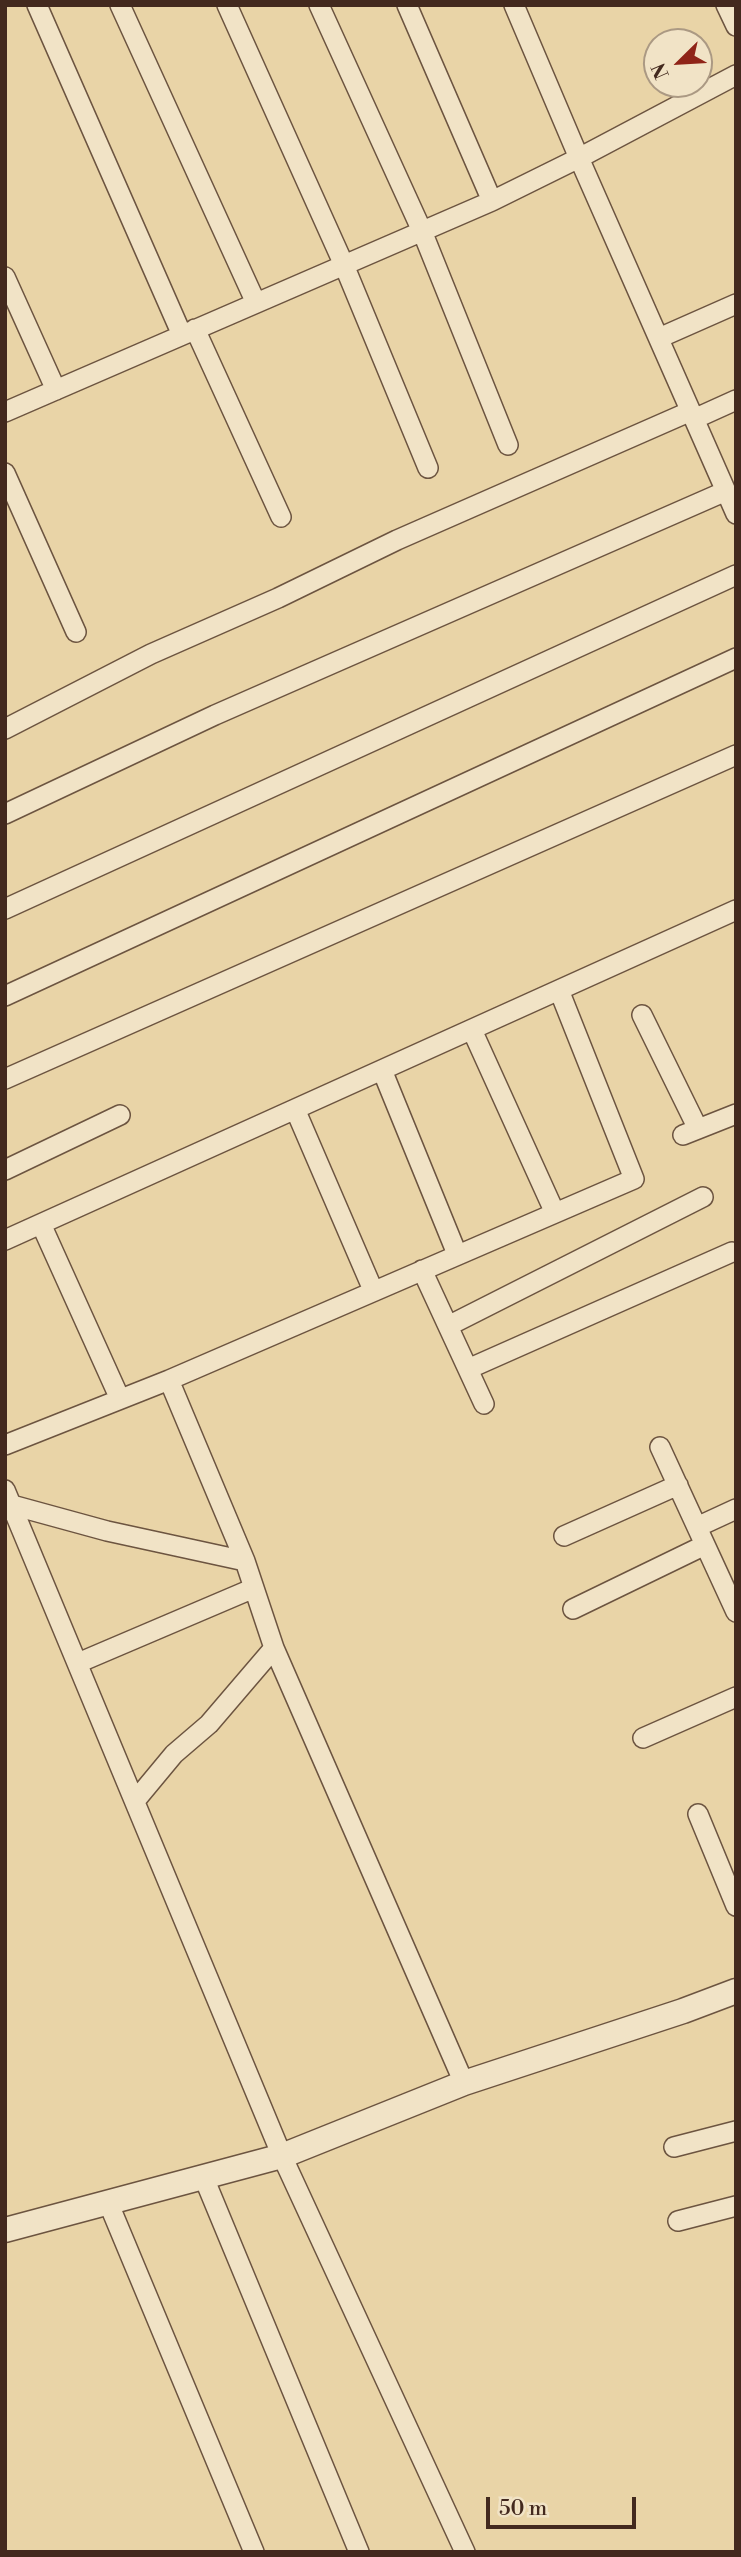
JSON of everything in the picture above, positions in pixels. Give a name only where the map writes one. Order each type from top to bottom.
[{"type":"street","points":[[37,5],[188,332],[281,517]]},
{"type":"street","points":[[120,5],[256,303]]},
{"type":"street","points":[[227,5],[344,265],[428,468]]},
{"type":"street","points":[[319,5],[422,231],[508,445]]},
{"type":"street","points":[[407,5],[492,201]]},
{"type":"street","points":[[514,5],[736,514]]},
{"type":"street","points":[[726,5],[736,26]]},
{"type":"street","points":[[5,412],[492,201],[736,75]]},
{"type":"street","points":[[5,276],[56,390]]},
{"type":"street","points":[[659,338],[736,304]]},
{"type":"street","points":[[5,729],[151,654],[278,598],[397,540],[692,415],[736,400]]},
{"type":"street","points":[[5,473],[76,632]]},
{"type":"street","points":[[5,814],[215,715],[726,491]]},
{"type":"street","points":[[5,909],[736,575]]},
{"type":"street","points":[[5,996],[736,658]]},
{"type":"street","points":[[5,1079],[736,755]]},
{"type":"street","points":[[5,1240],[736,910]]},
{"type":"street","points":[[5,1445],[169,1380],[634,1179],[559,990]]},
{"type":"street","points":[[642,1015],[691,1132],[736,1114]]},
{"type":"street","points":[[472,1030],[555,1213]]},
{"type":"street","points":[[382,1070],[457,1254]]},
{"type":"street","points":[[295,1109],[373,1290]]},
{"type":"street","points":[[5,1170],[120,1115]]},
{"type":"street","points":[[448,1326],[703,1197]]},
{"type":"street","points":[[41,1224],[120,1399]]},
{"type":"street","points":[[468,1369],[732,1252]]},
{"type":"street","points":[[422,1270],[484,1404]]},
{"type":"street","points":[[169,1380],[245,1561],[274,1648],[464,2083]]},
{"type":"street","points":[[660,1447],[705,1545],[730,1584],[736,1612]]},
{"type":"street","points":[[564,1536],[678,1486]]},
{"type":"street","points":[[245,1561],[107,1531],[8,1498],[13,1528],[78,1663],[282,2156],[465,2552]]},
{"type":"street","points":[[697,1527],[736,1509]]},
{"type":"street","points":[[573,1609],[705,1545]]},
{"type":"street","points":[[78,1663],[254,1588]]},
{"type":"street","points":[[135,1801],[174,1754],[209,1724],[274,1648]]},
{"type":"street","points":[[643,1738],[736,1697]]},
{"type":"street","points":[[698,1814],[736,1906]]},
{"type":"street","points":[[5,2230],[282,2156],[464,2083],[736,1991]]},
{"type":"street","points":[[674,2147],[736,2131]]},
{"type":"street","points":[[204,2178],[359,2552]]},
{"type":"street","points":[[108,2202],[254,2552]]},
{"type":"street","points":[[678,2221],[736,2206]]}]
